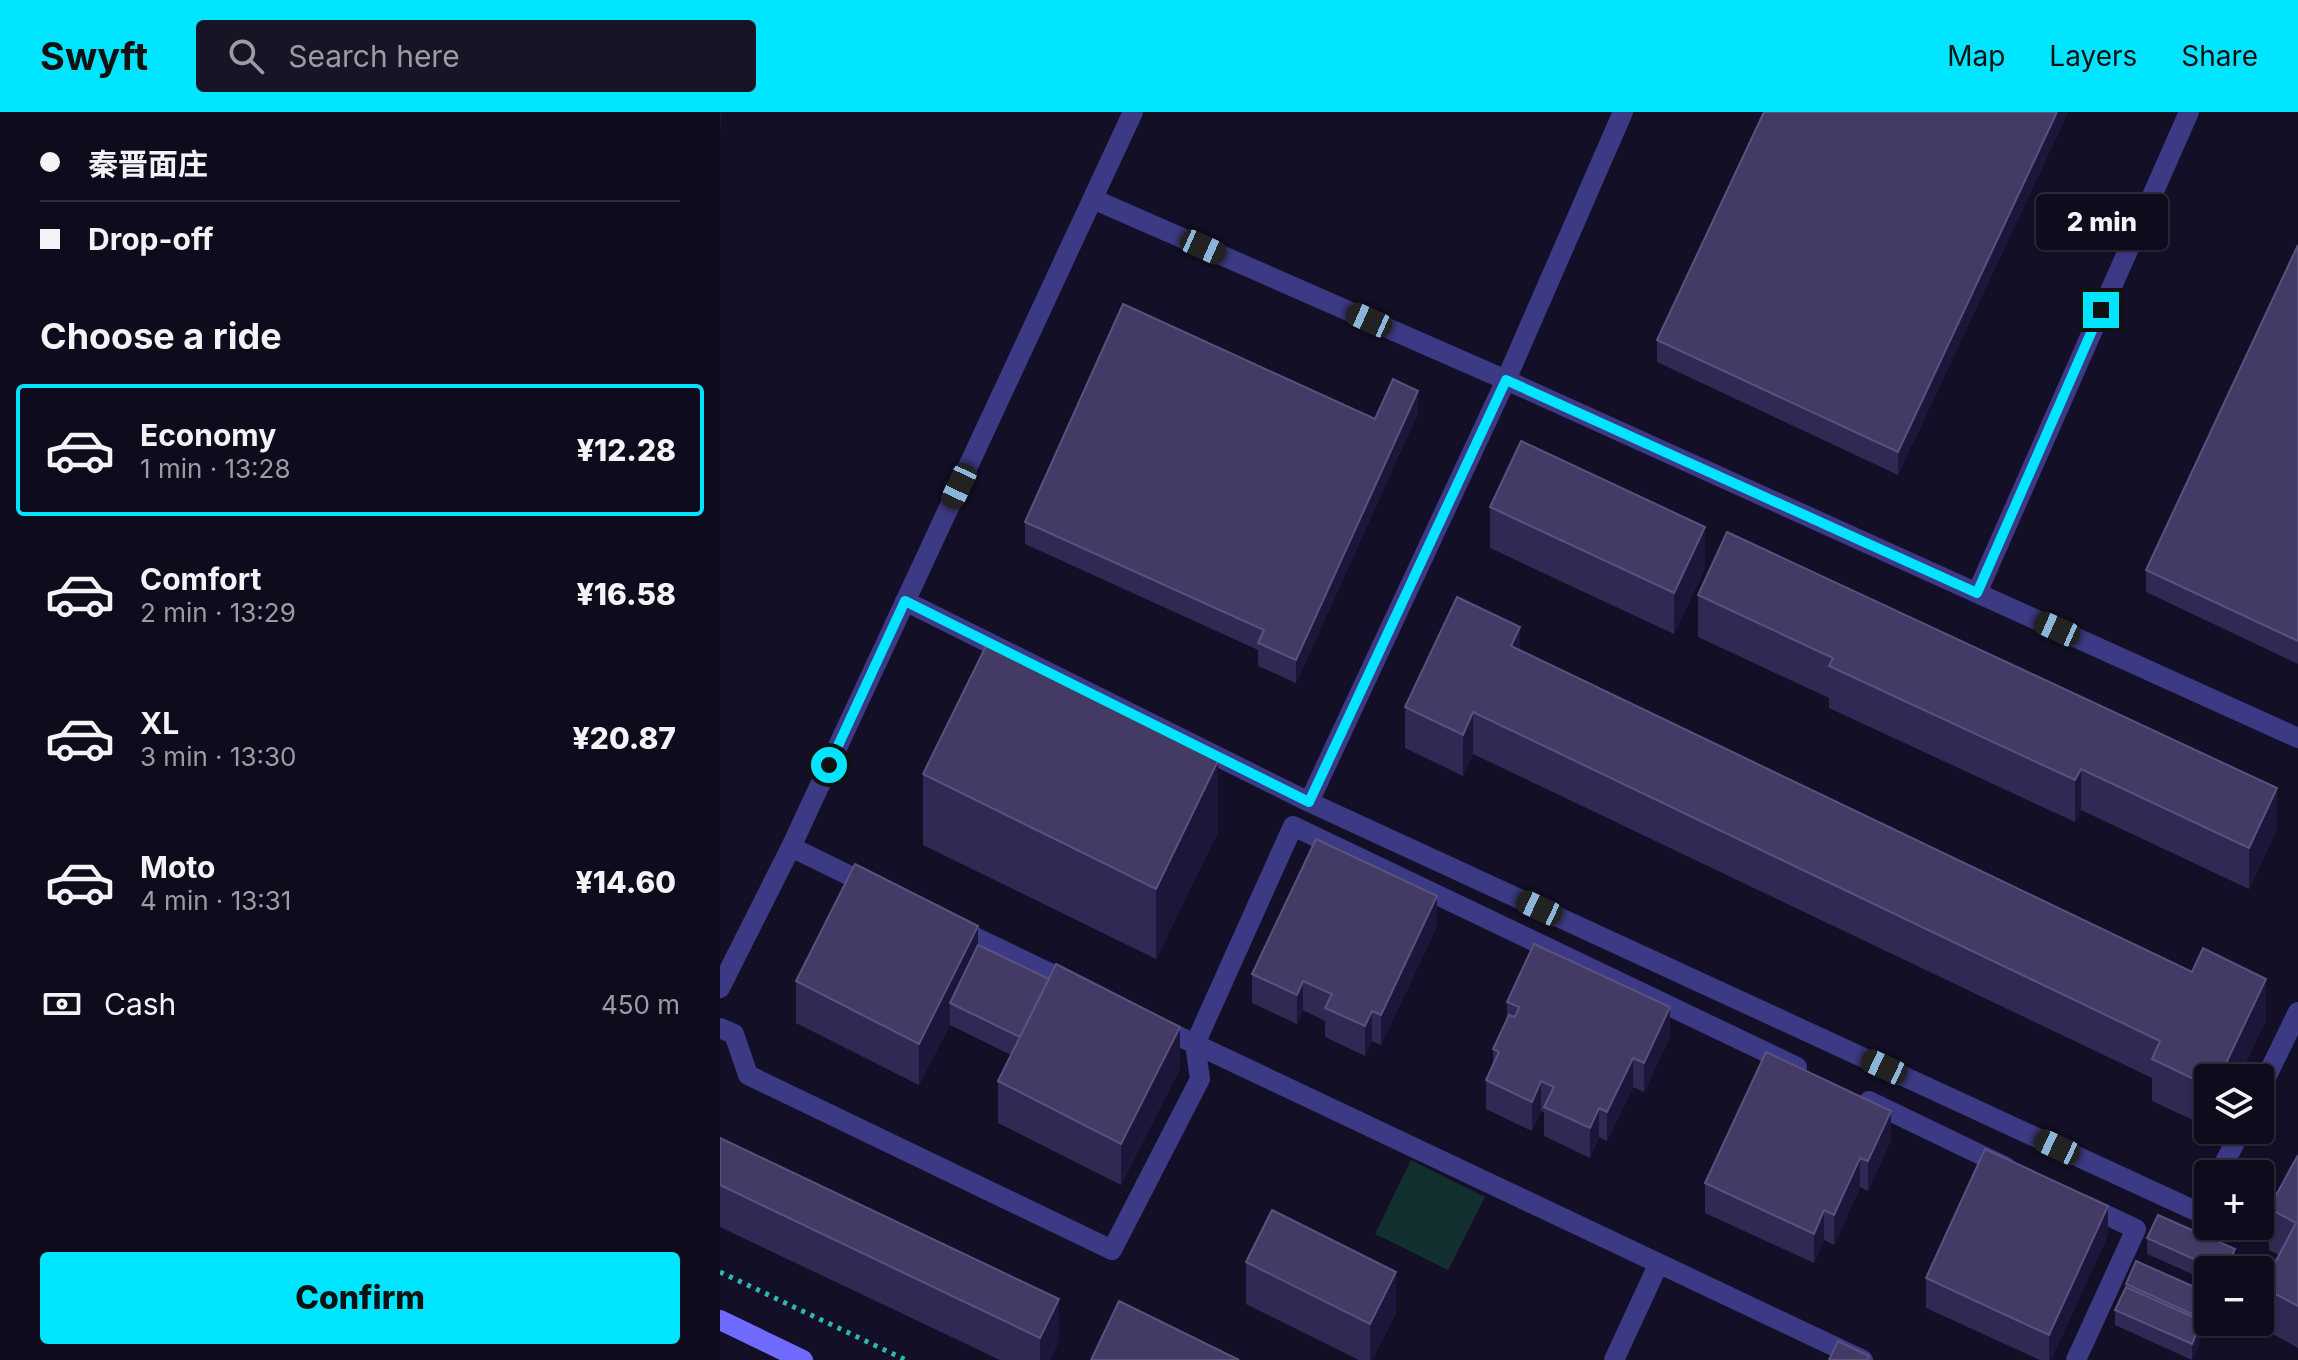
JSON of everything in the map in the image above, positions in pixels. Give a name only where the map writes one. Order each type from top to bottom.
[{"type":"street","points":[[720,988],[791,847],[1133,112]]},
{"type":"street","points":[[1309,802],[1506,380],[1623,112]]},
{"type":"street","points":[[1977,593],[2189,112]]},
{"type":"street","points":[[1093,199],[1506,380],[2298,738]]},
{"type":"street","points":[[905,601],[1309,802],[2194,1210]]},
{"type":"street","points":[[720,1028],[734,1034],[748,1075],[1112,1250],[1200,1079],[1195,1044],[1293,826],[1822,1079]]},
{"type":"street","points":[[791,847],[895,898]]},
{"type":"street","points":[[937,918],[1091,994]]},
{"type":"street","points":[[2273,1064],[2298,1012]]},
{"type":"street","points":[[1133,1014],[1863,1360]]},
{"type":"street","points":[[1850,1093],[2022,1175]]},
{"type":"street","points":[[2065,1195],[2136,1229],[2076,1360]]},
{"type":"street","points":[[1614,1360],[1658,1265]]},
{"type":"street","points":[[720,1320],[803,1360]]},
{"type":"path","points":[[720,1272],[906,1360]]},
{"type":"green space","points":[[1411,1160],[1485,1197],[1448,1270],[1375,1234]]},
{"type":"building","points":[[1764,112],[2057,112],[1898,452],[1657,340]]},
{"type":"building","points":[[2298,245],[2298,641],[2146,570]]},
{"type":"building","points":[[1123,304],[1375,419],[1393,379],[1418,391],[1296,660],[1258,643],[1264,630],[1025,522]]},
{"type":"building","points":[[1521,441],[1705,527],[1674,593],[1490,507]]},
{"type":"building","points":[[1727,532],[2277,788],[2249,848],[2081,769],[2075,780],[1829,666],[1833,658],[1698,595]]},
{"type":"building","points":[[1457,597],[1520,627],[1511,646],[2192,972],[2203,948],[2266,979],[2226,1064],[2194,1064],[2194,1079],[2152,1059],[2160,1041],[1473,712],[1463,735],[1405,707]]},
{"type":"building","points":[[986,646],[1218,761],[1156,889],[923,774]]},
{"type":"building","points":[[1316,839],[1437,896],[1381,1015],[1372,1011],[1365,1026],[1325,1008],[1332,994],[1303,981],[1297,995],[1252,974]]},
{"type":"building","points":[[855,864],[978,926],[919,1044],[796,981]]},
{"type":"building","points":[[1534,944],[1670,1007],[1644,1063],[1633,1058],[1607,1112],[1599,1108],[1590,1128],[1544,1107],[1554,1087],[1541,1081],[1532,1102],[1486,1080],[1499,1052],[1493,1049],[1509,1015],[1515,1017],[1519,1007],[1507,1002]]},
{"type":"building","points":[[978,945],[1049,979],[1020,1037],[950,1003]]},
{"type":"building","points":[[1056,964],[1180,1027],[1121,1144],[998,1081]]},
{"type":"building","points":[[1766,1052],[1891,1111],[1868,1161],[1860,1158],[1834,1215],[1824,1210],[1814,1234],[1705,1183]]},
{"type":"building","points":[[720,1138],[1059,1299],[1040,1338],[720,1185]]},
{"type":"building","points":[[1985,1149],[2108,1206],[2049,1335],[1926,1278]]},
{"type":"building","points":[[2298,1155],[2298,1306],[2274,1293],[2274,1264],[2296,1223],[2274,1211],[2274,1199]]},
{"type":"building","points":[[1272,1210],[1396,1272],[1370,1324],[1246,1262]]},
{"type":"building","points":[[2158,1215],[2194,1231],[2194,1240],[2215,1240],[2235,1249],[2232,1256],[2194,1256],[2194,1259],[2147,1238]]},
{"type":"building","points":[[2136,1261],[2194,1287],[2194,1315],[2126,1284]]},
{"type":"building","points":[[2126,1287],[2194,1317],[2195,1336],[2192,1344],[2115,1310]]},
{"type":"building","points":[[1119,1301],[1239,1360],[1091,1360]]},
{"type":"building","points":[[1838,1341],[1869,1356],[1867,1360],[1829,1360]]},
{"type":"route","points":[[829,765],[905,601],[1309,802],[1506,380],[1977,593],[2101,310]]}]
